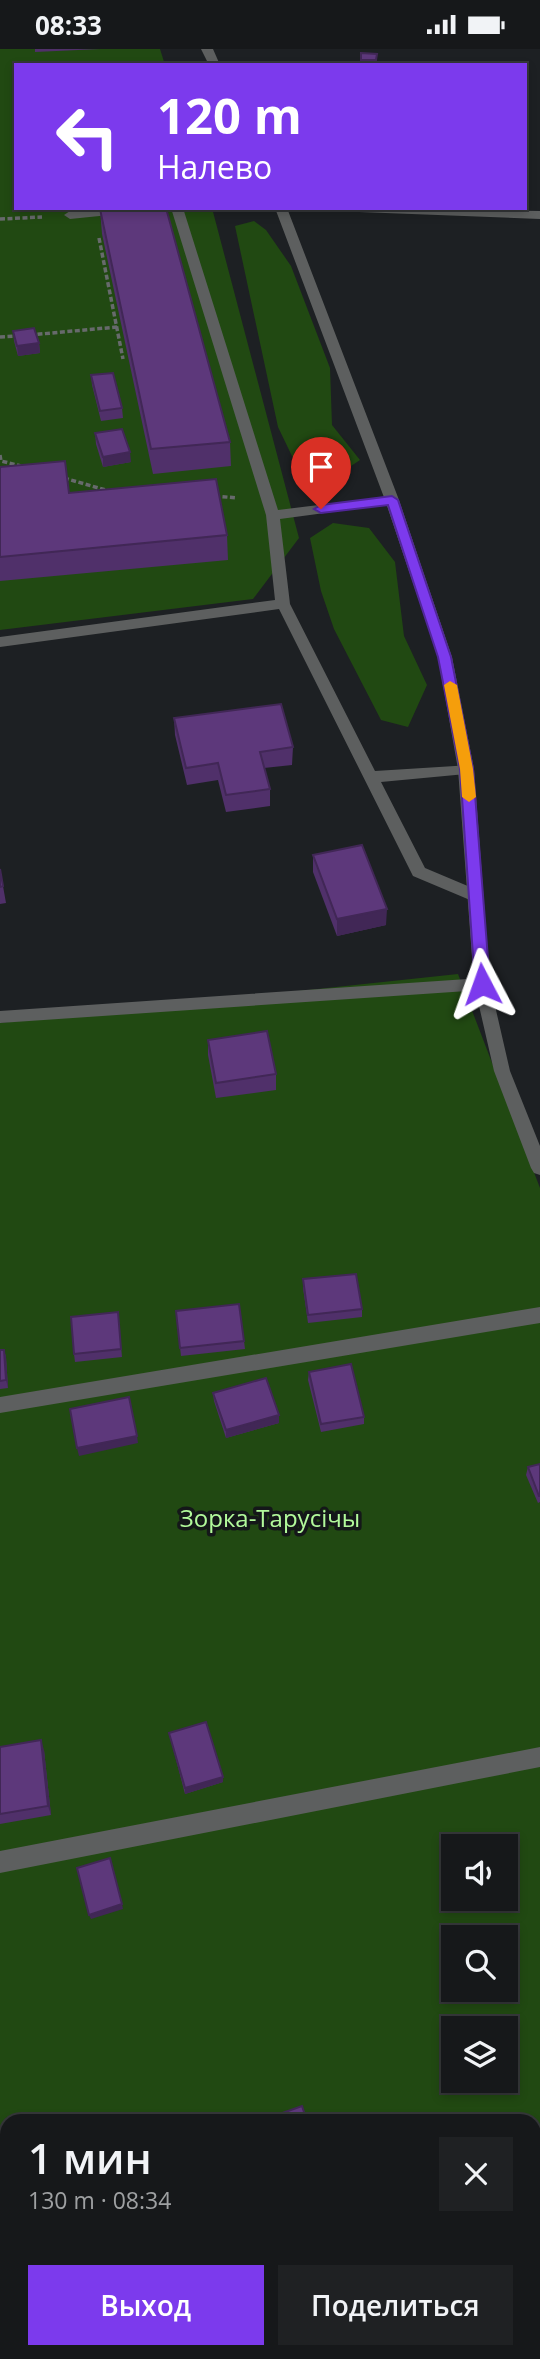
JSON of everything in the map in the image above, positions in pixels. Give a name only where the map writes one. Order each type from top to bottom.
[{"type":"street","points":[[71,215],[121,210]]},
{"type":"street","points":[[178,210],[273,515],[283,604],[419,872],[476,896]]},
{"type":"street","points":[[282,210],[392,500],[445,657],[466,769],[482,984],[502,1072],[540,1168]]},
{"type":"street","points":[[411,210],[540,215]]},
{"type":"street","points":[[273,515],[392,500]]},
{"type":"street","points":[[0,642],[283,604]]},
{"type":"street","points":[[371,777],[466,769]]},
{"type":"street","points":[[0,1017],[482,984]]},
{"type":"street","points":[[0,1405],[540,1315]]},
{"type":"street","points":[[0,1862],[540,1756]]},
{"type":"path","points":[[94,213],[123,359]]},
{"type":"path","points":[[0,219],[71,215]]},
{"type":"path","points":[[0,337],[117,327]]},
{"type":"path","points":[[0,454],[1,461],[27,468]]},
{"type":"path","points":[[53,475],[118,494]]},
{"type":"path","points":[[207,496],[233,496],[273,515]]},
{"type":"green space","points":[[0,49],[160,49],[164,63],[14,63],[14,210],[213,210],[299,538],[253,599],[0,630]]},
{"type":"green space","points":[[254,221],[266,230],[291,266],[330,368],[332,425],[360,460],[330,480],[304,481],[278,427],[235,226]]},
{"type":"green space","points":[[333,523],[369,528],[395,562],[404,636],[427,685],[408,727],[381,720],[334,629],[321,591],[310,538]]},
{"type":"green space","name":"Зорка-Тарусічы","points":[[458,974],[540,1188],[540,2114],[0,2114],[0,1023]]},
{"type":"building","points":[[361,53],[377,54],[376,60],[361,60]]},
{"type":"building","points":[[100,210],[167,210],[230,442],[151,449]]},
{"type":"building","points":[[34,328],[39,343],[17,346],[13,331]]},
{"type":"building","points":[[113,373],[122,408],[100,411],[91,375]]},
{"type":"building","points":[[122,429],[130,452],[103,457],[95,433]]},
{"type":"building","points":[[65,461],[69,493],[216,479],[227,535],[0,557],[0,467]]},
{"type":"building","points":[[281,704],[293,747],[260,752],[270,789],[226,795],[218,763],[186,768],[174,718]]},
{"type":"building","points":[[362,845],[387,909],[337,919],[313,855]]},
{"type":"building","points":[[267,1031],[276,1074],[216,1083],[208,1040]]},
{"type":"building","points":[[356,1274],[362,1309],[308,1315],[303,1279]]},
{"type":"building","points":[[239,1304],[244,1341],[180,1348],[176,1311]]},
{"type":"building","points":[[118,1312],[121,1349],[74,1354],[71,1317]]},
{"type":"building","points":[[0,1350],[4,1350],[6,1380],[0,1381]]},
{"type":"building","points":[[351,1364],[364,1417],[321,1424],[309,1372]]},
{"type":"building","points":[[266,1378],[279,1415],[226,1430],[213,1393]]},
{"type":"building","points":[[129,1397],[137,1436],[77,1448],[70,1409]]},
{"type":"building","points":[[540,1464],[540,1496],[539,1496],[528,1467]]},
{"type":"building","points":[[206,1722],[223,1777],[185,1788],[169,1733]]},
{"type":"building","points":[[41,1740],[48,1806],[0,1814],[0,1747]]},
{"type":"building","points":[[110,1858],[122,1904],[89,1915],[77,1868]]},
{"type":"building","points":[[302,2106],[305,2114],[280,2114]]},
{"type":"slow traffic","points":[[450,685],[469,797]]},
{"type":"route","points":[[321,509],[392,500],[445,657],[466,769],[482,984]]}]
